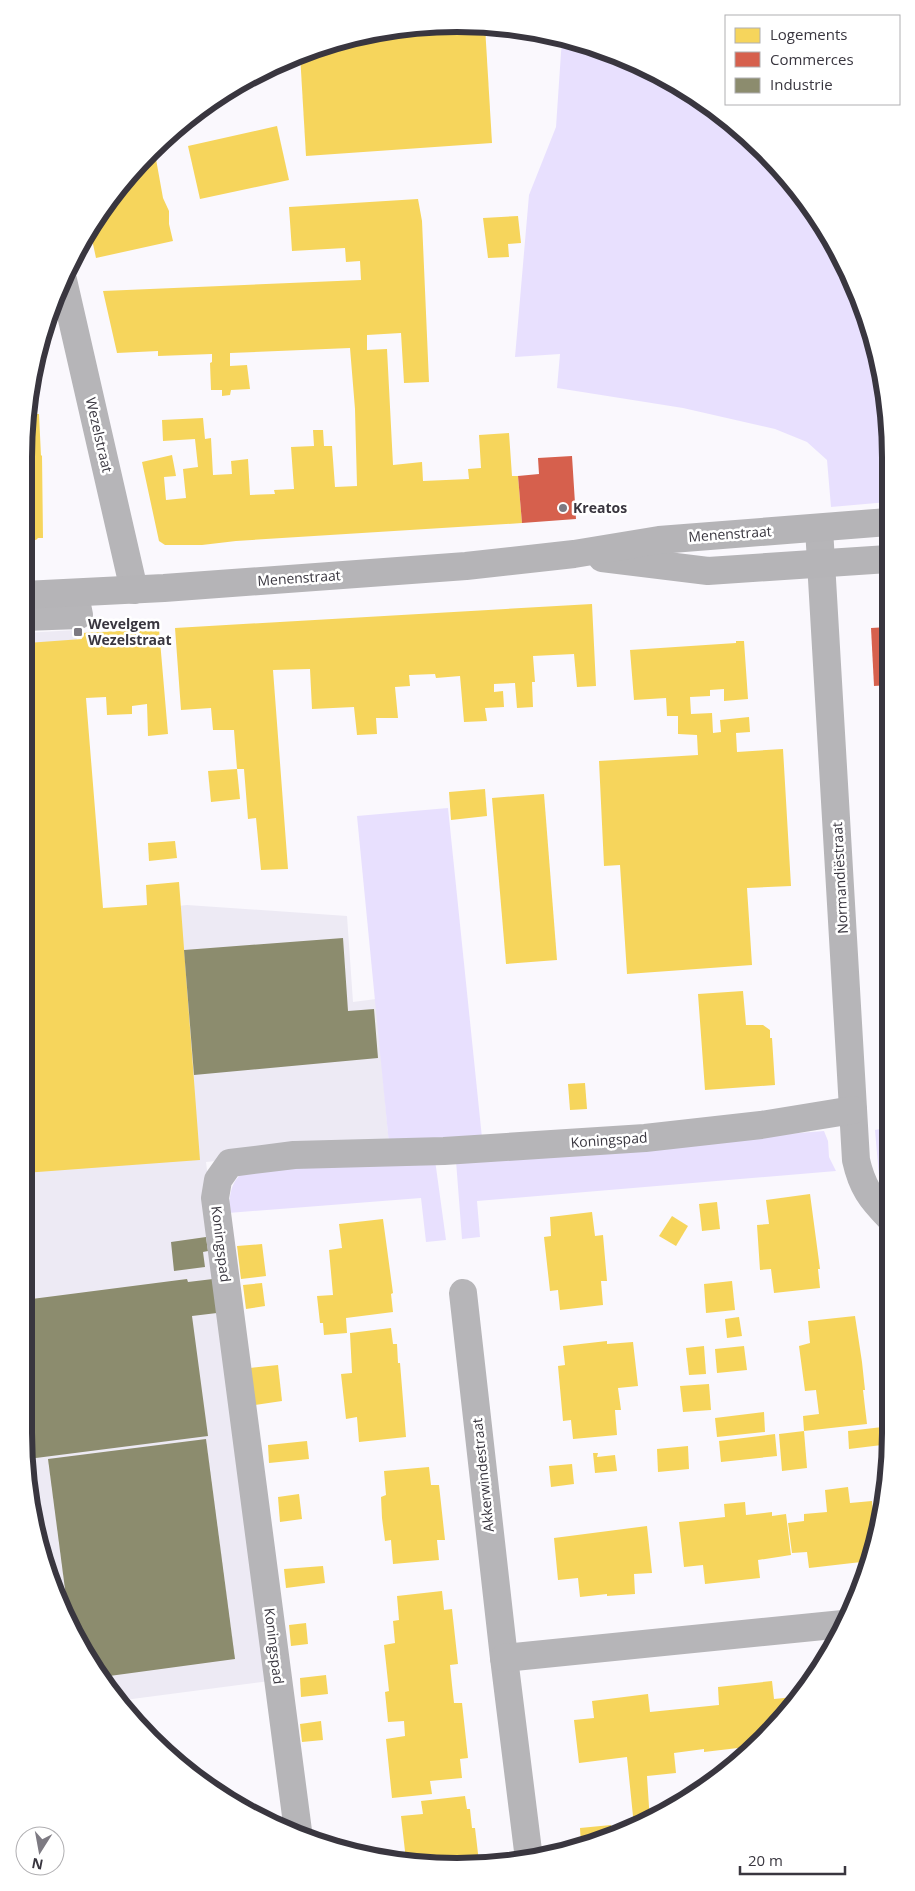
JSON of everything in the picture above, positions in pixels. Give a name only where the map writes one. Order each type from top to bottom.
[{"type":"main road","name":"Menenstraat","points":[[32,595],[134,590],[466,566],[574,554],[659,540],[882,523]]},
{"type":"main road","name":"Menenstraat","points":[[574,554],[708,571],[882,559]]},
{"type":"street","name":"Wezelstraat","points":[[66,293],[134,590]]},
{"type":"street","name":"Normandiëstraat","points":[[819,528],[856,1160],[860,1179],[882,1210]]},
{"type":"street","points":[[32,606],[76,605],[78,607],[78,615],[32,618]]},
{"type":"street","name":"Koningspad","points":[[297,1827],[215,1198],[218,1180],[230,1163],[294,1155],[444,1151],[645,1138],[761,1125],[853,1110]]},
{"type":"street","name":"Akkerwindestraat","points":[[463,1293],[504,1658],[528,1852]]},
{"type":"street","points":[[504,1658],[837,1625]]},
{"type":"shaded area","points":[[561,46],[620,65],[670,89],[694,104],[738,138],[777,177],[811,221],[826,245],[839,270],[860,321],[868,348],[879,402],[882,430],[882,503],[831,507],[827,460],[807,442],[775,429],[683,408],[557,388],[560,354],[515,357],[529,195],[556,127]]},
{"type":"shaded area","points":[[76,630],[97,915],[187,905],[347,916],[353,1002],[376,999],[389,1144],[206,1162],[270,1681],[126,1700],[104,1670],[76,1621],[55,1570],[47,1543],[36,1489],[32,1434],[32,633]]},
{"type":"shaded area","points":[[448,808],[482,1138],[389,1144],[357,816]]},
{"type":"shaded area","points":[[882,1129],[882,1180],[879,1176],[875,1130]]},
{"type":"shaded area","points":[[824,1131],[828,1141],[829,1157],[836,1171],[477,1201],[480,1237],[462,1239],[456,1161]]},
{"type":"shaded area","points":[[435,1160],[446,1240],[426,1242],[421,1198],[228,1213],[236,1179],[246,1169]]},
{"type":"building: Logements","points":[[458,32],[485,33],[492,143],[306,156],[301,63],[348,47],[402,36]]},
{"type":"building: Logements","points":[[277,126],[289,180],[200,199],[188,146]]},
{"type":"building: Logements","points":[[156,158],[163,198],[169,211],[169,224],[173,241],[96,258],[92,240],[120,199]]},
{"type":"building: Logements","points":[[418,199],[422,221],[429,382],[404,383],[401,333],[367,335],[367,350],[387,349],[393,465],[422,462],[423,481],[469,479],[468,469],[481,468],[479,435],[509,433],[512,476],[518,476],[522,523],[236,541],[202,545],[165,545],[159,541],[142,462],[172,455],[176,476],[164,477],[166,500],[186,498],[183,469],[198,467],[195,439],[163,441],[162,420],[203,418],[205,439],[211,438],[213,475],[232,474],[231,461],[248,459],[250,495],[275,494],[274,490],[294,489],[291,447],[314,446],[313,430],[323,430],[324,446],[332,446],[335,487],[357,486],[355,409],[350,348],[230,353],[230,366],[247,365],[250,389],[231,390],[230,395],[222,396],[222,390],[211,390],[210,363],[212,362],[212,354],[158,356],[158,351],[117,353],[103,291],[361,280],[360,261],[346,262],[345,248],[292,251],[289,207]]},
{"type":"building: Logements","points":[[518,216],[521,243],[508,244],[509,257],[488,258],[483,218]]},
{"type":"building: Logements","points":[[35,414],[39,414],[42,455],[43,538],[32,539],[32,458]]},
{"type":"building: Logements","points":[[592,604],[596,686],[577,687],[574,654],[533,656],[535,682],[532,682],[533,707],[517,708],[515,683],[494,684],[494,692],[503,691],[504,707],[485,708],[487,721],[464,722],[460,676],[436,678],[435,674],[409,675],[410,686],[395,687],[398,718],[376,718],[377,734],[357,735],[354,707],[312,709],[310,669],[273,670],[288,869],[261,870],[256,818],[248,819],[244,769],[237,769],[234,730],[213,730],[211,708],[181,710],[175,628]]},
{"type":"building: Logements","points":[[159,629],[168,734],[148,736],[147,704],[132,706],[132,714],[107,715],[106,697],[86,698],[103,908],[147,905],[146,885],[179,882],[200,1160],[32,1172],[32,754],[35,754],[32,712],[32,643],[82,639],[81,633]]},
{"type":"building: Logements","points":[[736,641],[744,641],[748,699],[724,701],[724,689],[710,690],[710,696],[690,697],[691,714],[712,713],[713,733],[721,732],[720,720],[749,717],[750,732],[736,733],[737,752],[783,749],[791,886],[747,888],[752,965],[627,974],[620,865],[604,866],[599,761],[698,755],[697,735],[678,734],[678,716],[667,716],[666,698],[634,700],[630,650],[736,643]]},
{"type":"building: Logements","points":[[237,769],[240,799],[211,802],[208,771]]},
{"type":"building: Logements","points":[[485,789],[487,816],[451,820],[449,792]]},
{"type":"building: Logements","points":[[544,794],[557,960],[506,964],[492,798]]},
{"type":"building: Logements","points":[[175,841],[177,858],[149,861],[148,843]]},
{"type":"building: Logements","points":[[743,991],[746,1025],[763,1025],[770,1030],[775,1085],[705,1090],[698,994]]},
{"type":"building: Logements","points":[[585,1083],[587,1109],[570,1110],[568,1084]]},
{"type":"building: Logements","points":[[810,1194],[820,1269],[818,1269],[820,1288],[774,1293],[771,1269],[760,1270],[757,1225],[769,1224],[766,1200]]},
{"type":"building: Logements","points":[[717,1202],[720,1229],[702,1231],[699,1204]]},
{"type":"building: Logements","points":[[592,1212],[595,1236],[603,1235],[607,1281],[601,1281],[603,1305],[560,1310],[558,1290],[550,1291],[544,1237],[551,1236],[550,1217]]},
{"type":"building: Logements","points":[[672,1216],[688,1226],[676,1246],[659,1236]]},
{"type":"building: Logements","points":[[383,1219],[393,1293],[391,1294],[393,1312],[346,1318],[347,1333],[324,1335],[323,1323],[320,1323],[317,1296],[333,1295],[329,1250],[342,1248],[339,1224]]},
{"type":"building: Logements","points":[[262,1244],[266,1276],[241,1279],[237,1246]]},
{"type":"building: Logements","points":[[732,1281],[735,1310],[706,1313],[704,1284]]},
{"type":"building: Logements","points":[[262,1283],[265,1306],[246,1309],[243,1285]]},
{"type":"building: Logements","points":[[855,1316],[862,1362],[867,1424],[804,1431],[803,1416],[819,1414],[816,1390],[805,1391],[799,1346],[810,1343],[808,1321]]},
{"type":"building: Logements","points":[[739,1317],[742,1336],[727,1338],[725,1319]]},
{"type":"building: Logements","points":[[391,1328],[393,1344],[397,1344],[398,1363],[400,1363],[406,1437],[359,1442],[357,1417],[346,1419],[341,1374],[352,1373],[350,1333]]},
{"type":"building: Logements","points":[[607,1341],[607,1344],[633,1342],[638,1386],[618,1388],[621,1410],[615,1410],[617,1435],[573,1439],[571,1420],[563,1421],[558,1366],[565,1365],[563,1346]]},
{"type":"building: Logements","points":[[704,1346],[706,1374],[689,1375],[686,1348]]},
{"type":"building: Logements","points":[[744,1346],[747,1370],[717,1373],[715,1349]]},
{"type":"building: Logements","points":[[278,1365],[282,1401],[255,1405],[250,1368]]},
{"type":"building: Logements","points":[[709,1384],[711,1410],[683,1412],[680,1386]]},
{"type":"building: Logements","points":[[764,1412],[765,1432],[717,1437],[715,1418]]},
{"type":"building: Logements","points":[[882,1427],[882,1445],[849,1449],[848,1431]]},
{"type":"building: Logements","points":[[804,1431],[807,1468],[782,1471],[779,1434]]},
{"type":"building: Logements","points":[[775,1434],[777,1456],[721,1462],[719,1441]]},
{"type":"building: Logements","points":[[307,1441],[309,1459],[269,1463],[268,1445]]},
{"type":"building: Logements","points":[[688,1446],[689,1469],[658,1472],[657,1449]]},
{"type":"building: Logements","points":[[593,1453],[598,1453],[597,1457],[615,1455],[617,1471],[595,1473]]},
{"type":"building: Logements","points":[[572,1464],[574,1484],[551,1487],[549,1466]]},
{"type":"building: Logements","points":[[429,1467],[431,1485],[439,1485],[445,1540],[437,1540],[439,1560],[393,1564],[391,1540],[385,1541],[382,1518],[381,1497],[386,1495],[384,1471]]},
{"type":"building: Logements","points":[[848,1487],[850,1503],[872,1501],[874,1514],[862,1562],[809,1568],[807,1552],[792,1553],[788,1523],[804,1521],[804,1514],[827,1512],[825,1490]]},
{"type":"building: Logements","points":[[299,1494],[302,1519],[280,1522],[278,1497]]},
{"type":"building: Logements","points":[[745,1502],[746,1515],[772,1512],[772,1516],[786,1514],[791,1555],[758,1560],[760,1578],[705,1584],[703,1565],[684,1567],[679,1522],[725,1517],[724,1504]]},
{"type":"building: Logements","points":[[647,1526],[652,1573],[634,1574],[635,1594],[607,1596],[607,1594],[580,1597],[578,1578],[558,1580],[554,1538]]},
{"type":"building: Logements","points":[[323,1566],[325,1583],[286,1588],[284,1569]]},
{"type":"building: Logements","points":[[442,1591],[444,1610],[452,1609],[458,1664],[450,1665],[452,1685],[454,1703],[462,1703],[468,1758],[460,1759],[462,1778],[430,1781],[432,1794],[392,1798],[386,1739],[405,1736],[404,1721],[388,1722],[385,1692],[389,1691],[384,1645],[395,1643],[393,1621],[399,1620],[397,1596]]},
{"type":"building: Logements","points":[[306,1623],[308,1644],[291,1646],[289,1625]]},
{"type":"building: Logements","points":[[326,1675],[328,1694],[301,1697],[300,1678]]},
{"type":"building: Logements","points":[[772,1681],[774,1699],[791,1697],[744,1747],[704,1752],[704,1749],[674,1753],[676,1773],[647,1776],[649,1813],[633,1820],[627,1757],[579,1763],[574,1720],[594,1718],[592,1701],[648,1694],[650,1712],[719,1705],[718,1687]]},
{"type":"building: Logements","points":[[321,1721],[323,1740],[302,1742],[300,1724]]},
{"type":"building: Logements","points":[[465,1796],[467,1809],[470,1809],[472,1828],[475,1828],[479,1858],[430,1858],[405,1855],[401,1816],[423,1814],[421,1801]]},
{"type":"building: Logements","points":[[611,1825],[611,1829],[581,1840],[580,1828]]},
{"type":"building: Logements","points":[[340,1838],[340,1842],[331,1839]]},
{"type":"building: Commerces","points":[[572,456],[576,519],[522,523],[518,476],[539,474],[538,458]]},
{"type":"building: Commerces","points":[[882,627],[882,685],[874,686],[871,628]]},
{"type":"building: Industrie","points":[[343,938],[348,1011],[374,1009],[378,1058],[194,1075],[184,950]]},
{"type":"building: Industrie","points":[[206,1237],[208,1251],[203,1252],[205,1267],[174,1271],[171,1242]]},
{"type":"building: Industrie","points":[[187,1279],[188,1282],[213,1279],[217,1313],[192,1316],[208,1436],[33,1458],[32,1299]]},
{"type":"building: Industrie","points":[[206,1439],[235,1659],[108,1676],[89,1646],[66,1599],[48,1459]]},
{"type":"place","name":"Kreatos","points":[[563,508]]},
{"type":"place","name":"Wevelgem Wezelstraat","points":[[78,632]]}]
